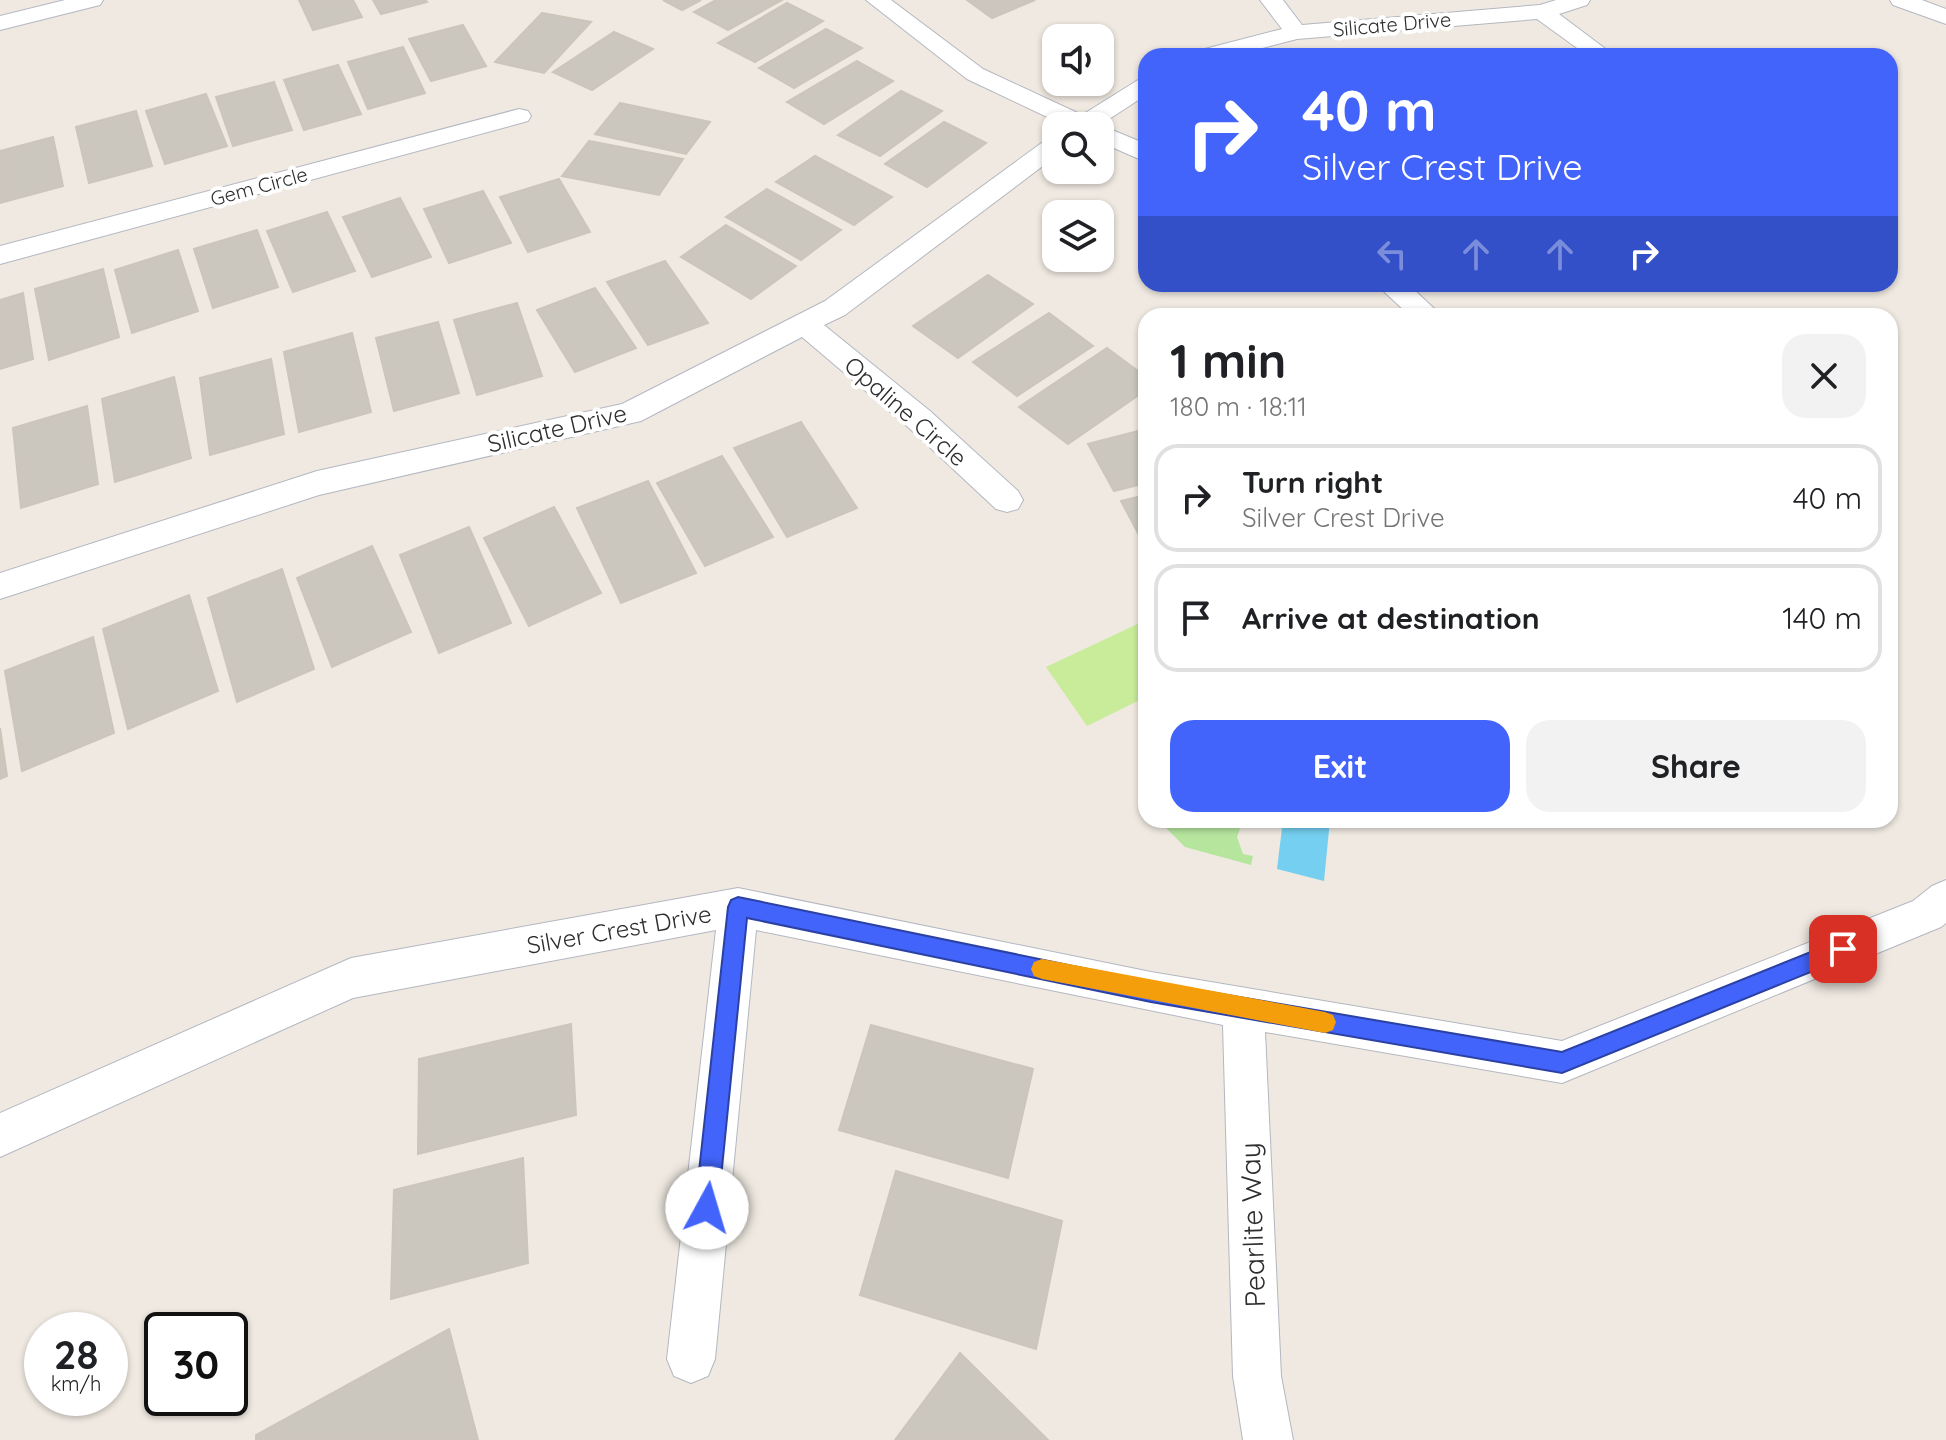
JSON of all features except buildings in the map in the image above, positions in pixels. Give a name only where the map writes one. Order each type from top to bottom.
[{"type":"street","points":[[0,23],[92,0]]},
{"type":"street","points":[[877,0],[975,74],[1056,112]]},
{"type":"street","points":[[1271,0],[1296,32]]},
{"type":"street","name":"Silicate Drive","points":[[1235,48],[1296,32],[1542,12],[1579,0]]},
{"type":"street","points":[[1901,0],[1946,17]]},
{"type":"street","points":[[1542,12],[1592,48]]},
{"type":"street","points":[[1109,112],[1138,91]]},
{"type":"street","name":"Gem Circle","points":[[0,255],[519,116]]},
{"type":"street","points":[[1114,139],[1138,150]]},
{"type":"street","name":"Silicate Drive","points":[[0,586],[317,483],[630,413],[835,308],[1042,154]]},
{"type":"street","points":[[1400,292],[1418,308]]},
{"type":"street","name":"Opaline Circle","points":[[804,324],[919,419],[1007,500]]},
{"type":"street","name":"Silver Crest Drive","points":[[0,1135],[351,978],[738,907],[1243,1008],[1562,1062],[1927,914],[1946,899]]},
{"type":"street","points":[[691,1359],[738,907]]},
{"type":"street","name":"Pearlite Way","points":[[1243,1008],[1257,1376],[1268,1440]]},
{"type":"green space","points":[[1138,624],[1138,701],[1087,726],[1046,667]]},
{"type":"green space","points":[[1166,828],[1240,828],[1237,837],[1243,854],[1253,856],[1251,865],[1185,847]]},
{"type":"water","points":[[1282,828],[1329,828],[1324,881],[1277,869]]},
{"type":"slow traffic","points":[[1042,969],[1151,992],[1325,1022]]},
{"type":"route","points":[[707,1208],[738,907],[1151,992],[1562,1062],[1843,949]]}]
